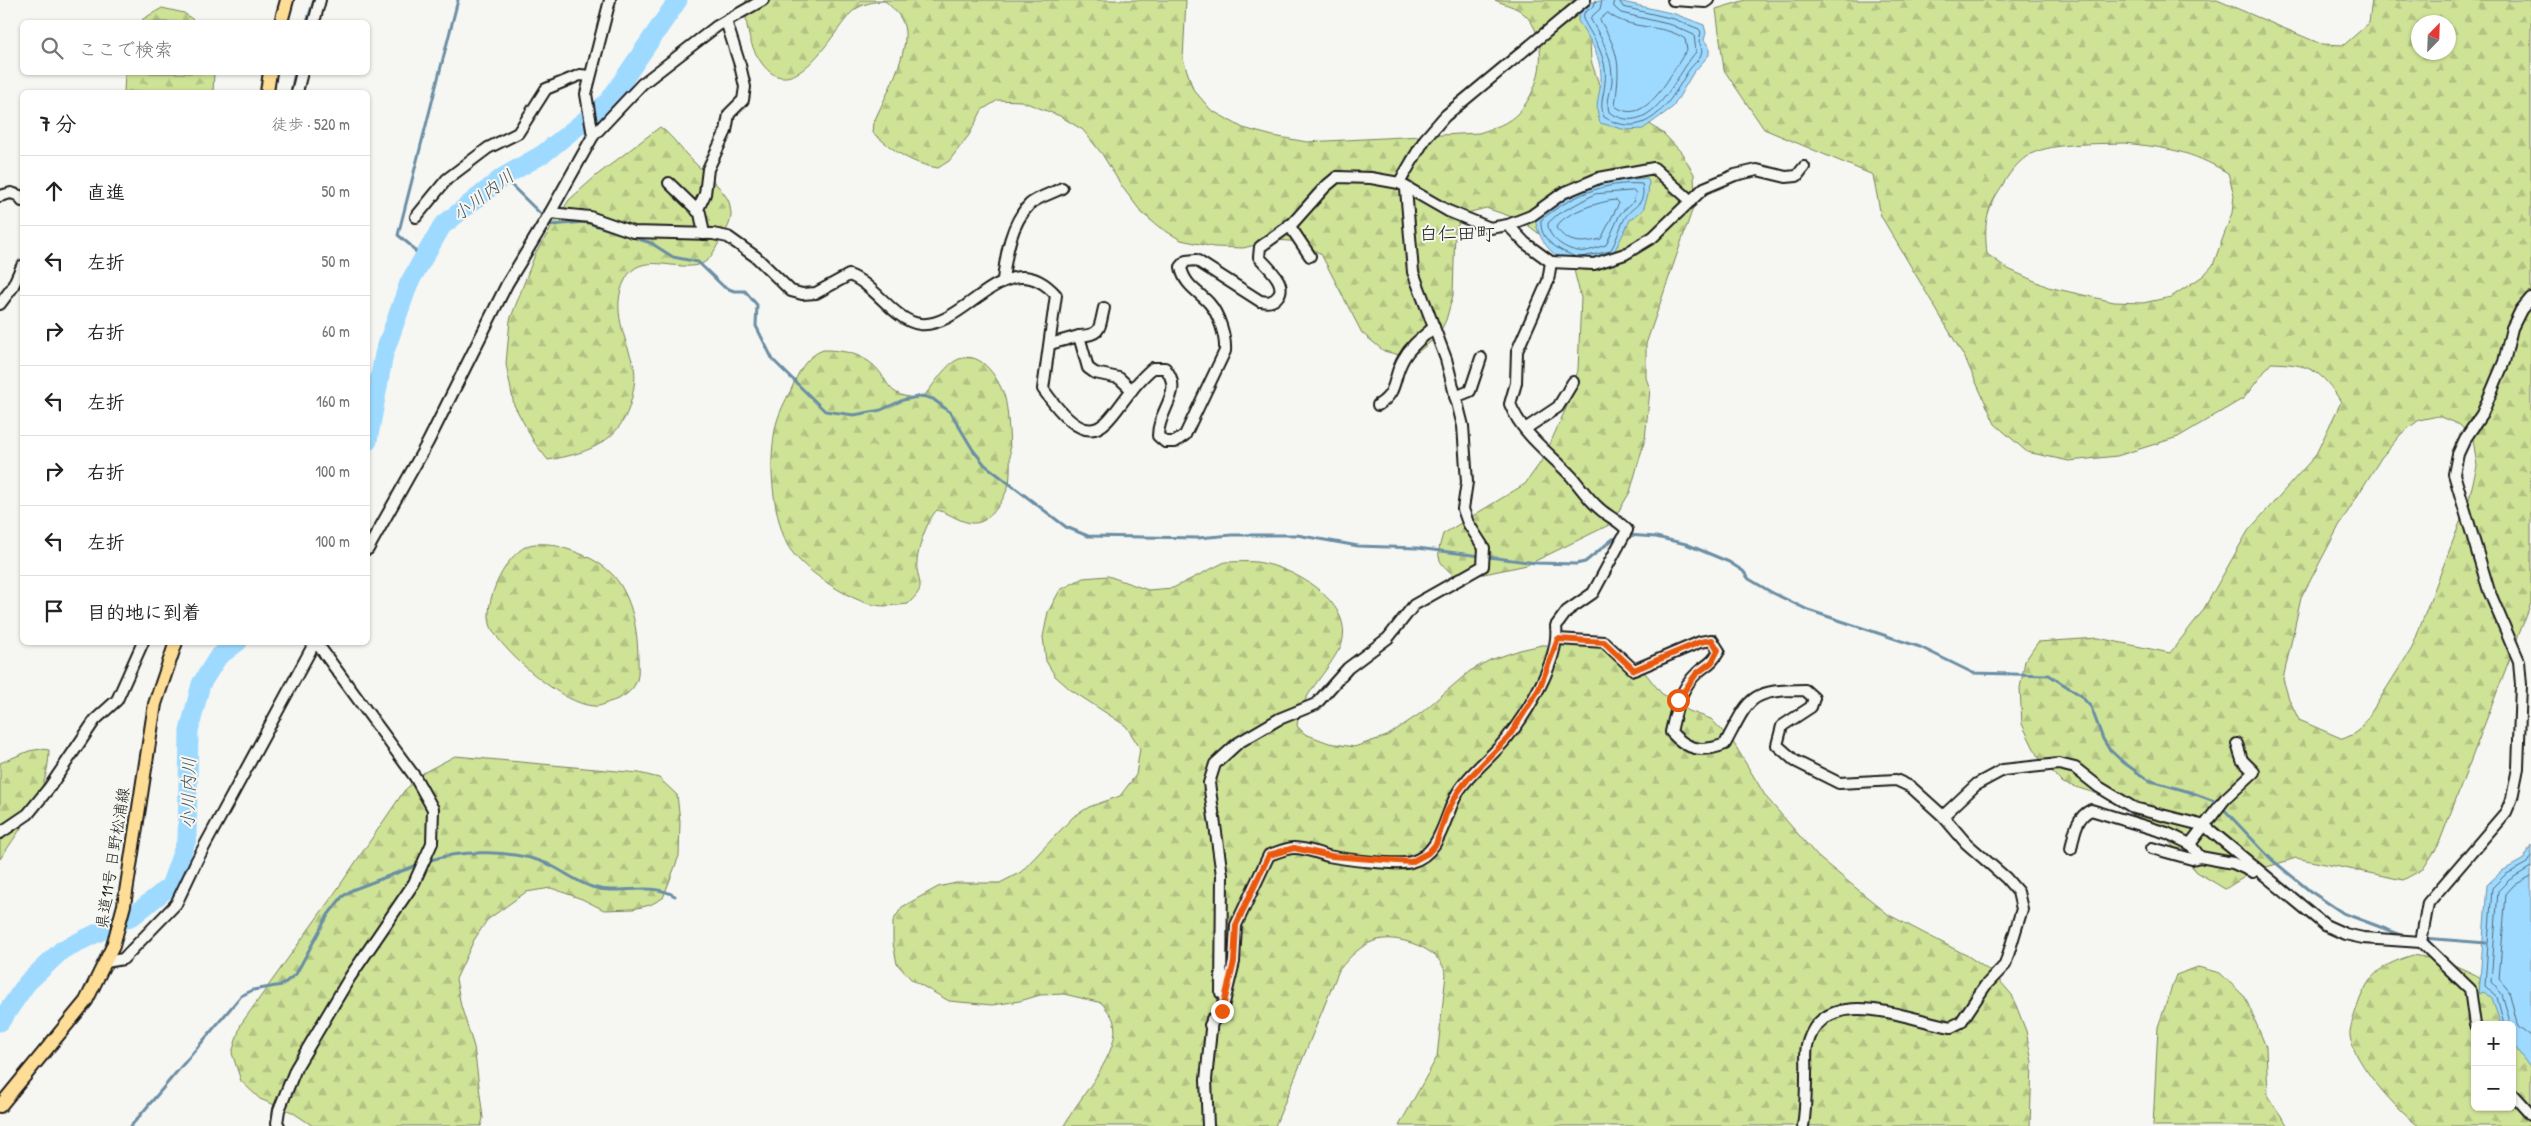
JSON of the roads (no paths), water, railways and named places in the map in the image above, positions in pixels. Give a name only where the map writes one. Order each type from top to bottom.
[{"type":"main road","points":[[282,20],[287,0]]},
{"type":"main road","points":[[267,90],[270,75]]},
{"type":"main road","name":"県道11号 日野松浦線","points":[[0,1106],[86,1001],[106,962],[118,929],[124,905],[155,704],[175,645]]},
{"type":"street","points":[[315,20],[320,0]]},
{"type":"street","points":[[593,136],[586,94],[610,0]]},
{"type":"street","points":[[370,545],[428,442],[507,284],[550,214],[593,136],[642,84],[726,21],[763,0]]},
{"type":"street","points":[[1208,1126],[1206,1080],[1210,1025],[1222,991],[1223,946],[1222,875],[1209,783],[1215,764],[1238,743],[1279,719],[1316,704],[1348,668],[1388,638],[1414,604],[1483,566],[1484,548],[1468,523],[1463,509],[1467,482],[1463,426],[1446,359],[1413,272],[1402,186],[1425,139],[1445,116],[1584,0]]},
{"type":"street","points":[[1672,0],[1705,2],[1708,0]]},
{"type":"street","points":[[697,211],[705,194],[708,169],[726,131],[729,114],[743,100],[745,88],[726,21]]},
{"type":"street","points":[[298,90],[301,75]]},
{"type":"street","points":[[416,217],[447,179],[488,148],[518,134],[546,89],[580,75],[590,76]]},
{"type":"street","points":[[1508,225],[1525,243],[1551,262],[1594,264],[1625,254],[1652,237],[1704,188],[1735,175],[1757,170],[1786,177],[1797,176],[1804,167]]},
{"type":"street","points":[[550,214],[590,217],[632,232],[704,234],[728,238],[744,248],[792,292],[802,294],[816,292],[848,275],[861,279],[907,320],[921,324],[941,322],[1003,280],[1029,278],[1046,284],[1056,295],[1044,389],[1069,420],[1082,429],[1095,428],[1106,424],[1142,376],[1153,368],[1165,368],[1171,376],[1174,389],[1158,424],[1158,436],[1165,442],[1175,442],[1185,435],[1225,352],[1226,340],[1211,305],[1187,284],[1182,276],[1181,267],[1186,261],[1196,260],[1260,301],[1270,302],[1277,298],[1281,291],[1280,282],[1259,257],[1260,247],[1290,226],[1325,186],[1337,177],[1371,178],[1402,186],[1473,223],[1490,228],[1508,225],[1531,216],[1563,193],[1599,178],[1654,168],[1691,201]]},
{"type":"street","points":[[669,183],[697,211],[704,234]]},
{"type":"street","points":[[1003,280],[1006,248],[1031,203],[1062,188]]},
{"type":"street","points":[[0,196],[11,193],[20,196]]},
{"type":"street","points":[[1290,226],[1310,256]]},
{"type":"street","points":[[1210,1025],[1222,1011],[1234,962],[1236,925],[1269,855],[1294,848],[1331,856],[1411,862],[1428,853],[1436,844],[1446,814],[1458,792],[1508,738],[1539,689],[1558,639],[1556,626],[1567,611],[1593,593],[1627,530],[1620,522],[1600,510],[1525,429],[1510,404],[1516,383],[1516,351],[1548,281],[1551,262]]},
{"type":"street","points":[[0,304],[12,288],[20,270]]},
{"type":"street","points":[[2421,942],[2428,903],[2506,812],[2512,798],[2518,768],[2521,685],[2519,661],[2489,591],[2454,474],[2458,454],[2482,414],[2504,362],[2512,328],[2521,310],[2531,298]]},
{"type":"street","points":[[1050,344],[1078,336],[1093,336],[1099,331],[1104,308]]},
{"type":"street","points":[[1378,405],[1388,399],[1394,389],[1403,359],[1413,344],[1434,327]]},
{"type":"street","points":[[1078,336],[1088,368],[1095,373],[1119,378],[1132,390]]},
{"type":"street","points":[[1455,397],[1470,391],[1481,358]]},
{"type":"street","points":[[1525,429],[1558,407],[1573,382]]},
{"type":"street","points":[[1558,639],[1604,642],[1634,670],[1700,642],[1712,640],[1718,650],[1712,662],[1696,674],[1678,700],[1671,732],[1683,745],[1711,750],[1725,744],[1746,703],[1764,693],[1805,690],[1814,698],[1811,707],[1782,726],[1778,745],[1786,755],[1840,783],[1896,780],[1911,787],[1943,816],[1966,843],[1990,862],[2018,892],[2022,909],[2005,965],[1985,986],[1961,1022],[1951,1027],[1889,1012],[1860,1008],[1838,1012],[1820,1022],[1812,1033],[1807,1047],[1803,1126]]},
{"type":"street","points":[[0,833],[28,814],[49,788],[95,720],[117,700],[143,645]]},
{"type":"street","points":[[106,962],[123,959],[176,904],[197,860],[313,645]]},
{"type":"street","points":[[280,1126],[277,1123],[279,1110],[296,1068],[350,977],[414,883],[432,842],[433,808],[415,777],[317,645]]},
{"type":"street","points":[[2190,844],[2225,799],[2254,772],[2242,760],[2237,744]]},
{"type":"street","points":[[1943,816],[1977,784],[2003,770],[2059,764],[2075,768],[2098,787],[2134,808],[2208,822],[2268,878],[2325,925],[2345,934],[2362,938],[2421,942],[2470,989],[2474,1021]]},
{"type":"street","points":[[2071,849],[2074,832],[2083,814],[2091,810],[2168,833],[2190,844],[2200,857]]},
{"type":"street","points":[[2152,848],[2192,859],[2200,857],[2233,862],[2268,878]]},
{"type":"street","points":[[2516,1098],[2531,1115]]},
{"type":"water","points":[[1614,0],[1675,14],[1704,25],[1706,33],[1704,40],[1709,47],[1709,55],[1693,73],[1673,107],[1643,129],[1626,130],[1600,123],[1597,106],[1601,81],[1600,64],[1591,42],[1578,21],[1579,11],[1589,3]]},
{"type":"water","points":[[1647,178],[1649,182],[1648,195],[1643,210],[1630,220],[1612,256],[1582,263],[1569,261],[1554,254],[1539,234],[1535,218],[1551,205],[1592,183]]},
{"type":"water","points":[[2531,845],[2531,1069],[2516,1048],[2516,1021],[2500,1021],[2492,999],[2484,992],[2479,994],[2487,885],[2502,871],[2524,859]]},
{"type":"waterway","points":[[308,20],[314,0]]},
{"type":"waterway","points":[[423,260],[398,235],[458,0]]},
{"type":"waterway","name":"小川内川","points":[[370,430],[384,354],[409,283],[442,226],[503,177],[543,154],[608,102],[678,0]]},
{"type":"waterway","points":[[291,90],[294,75]]},
{"type":"waterway","points":[[503,177],[552,225],[585,222],[651,243],[673,257],[698,262],[724,287],[734,291],[745,291],[757,305],[756,326],[773,360],[825,411],[854,415],[881,410],[903,400],[922,396],[933,399],[951,413],[973,450],[985,465],[1066,527],[1088,536],[1198,538],[1232,535],[1297,535],[1358,546],[1417,548],[1536,563],[1576,564],[1585,562],[1613,539],[1621,537]]},
{"type":"waterway","points":[[1627,535],[1656,537],[1686,544],[1729,562],[1743,571],[1749,579],[1808,610],[1920,647],[1973,673],[2049,675],[2080,695],[2091,707],[2103,739],[2109,749],[2123,762],[2148,780],[2217,802],[2271,859],[2310,891],[2343,913],[2404,936]]},
{"type":"waterway","name":"小川内川","points":[[225,645],[225,652]]},
{"type":"waterway","name":"小川内川","points":[[0,1022],[27,983],[62,950],[134,915],[170,886],[187,839],[189,731],[201,684],[218,657],[234,645]]},
{"type":"waterway","points":[[428,861],[456,854],[472,853],[520,856],[548,864],[592,887],[613,890],[655,890],[675,896]]},
{"type":"waterway","points":[[131,1126],[241,996],[253,990],[282,985],[296,974],[328,915],[342,897],[352,890],[420,864]]},
{"type":"waterway","points":[[2423,938],[2486,943]]},
{"type":"district","name":"白仁田町","points":[[1457,233]]}]
